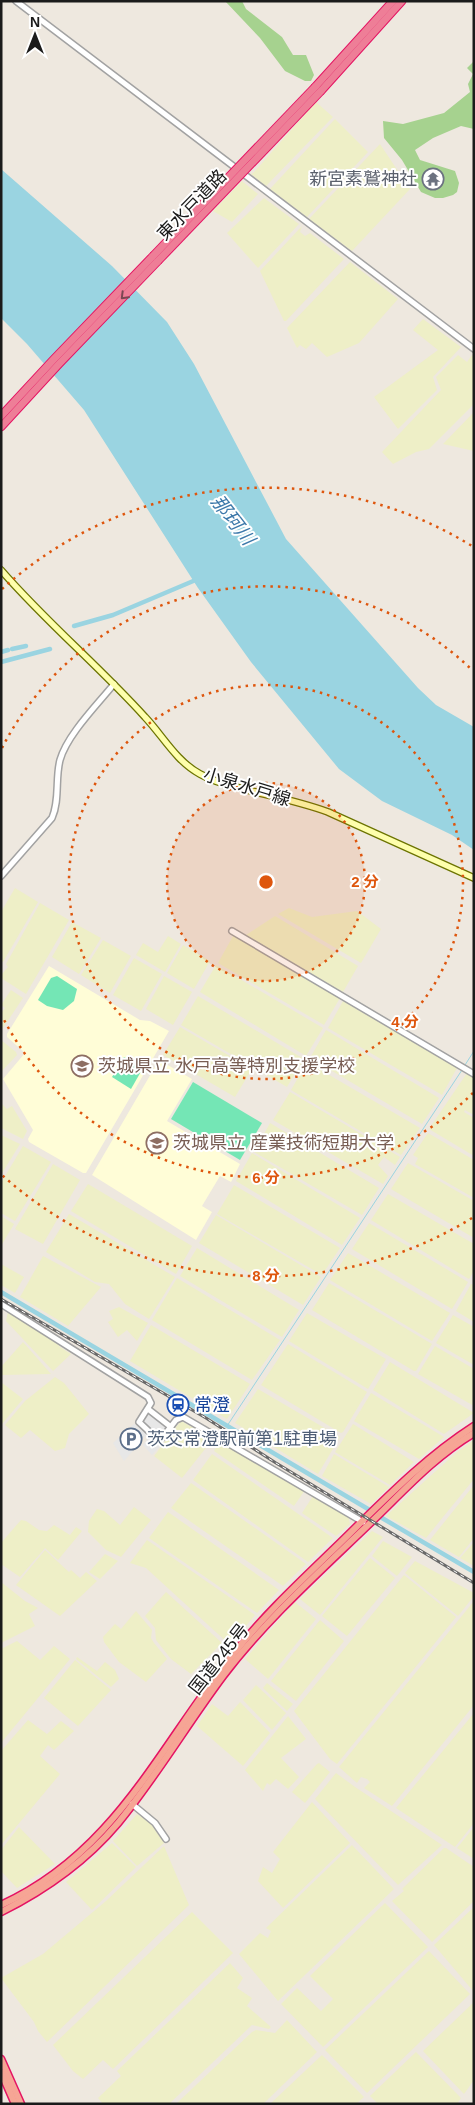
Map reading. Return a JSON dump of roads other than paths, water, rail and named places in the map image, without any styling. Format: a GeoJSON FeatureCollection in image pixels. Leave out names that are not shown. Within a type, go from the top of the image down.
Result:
{"type":"FeatureCollection","features":[{"type":"Feature","properties":{"kind":"highway","name":"東水戸道路"},"geometry":{"type":"LineString","coordinates":[[1,416],[53,360],[318,89],[393,1]]}},
{"type":"Feature","properties":{"kind":"highway","name":"東水戸道路"},"geometry":{"type":"LineString","coordinates":[[1,427],[58,364],[402,1]]}},
{"type":"Feature","properties":{"kind":"highway","name":"国道245号"},"geometry":{"type":"LineString","coordinates":[[1,1904],[27,1892],[56,1873],[86,1849],[129,1801],[207,1689],[245,1640],[288,1593],[429,1459],[474,1426]]}},
{"type":"Feature","properties":{"kind":"highway","name":"国道245号"},"geometry":{"type":"LineString","coordinates":[[1,1912],[41,1890],[76,1864],[104,1838],[132,1804],[211,1692],[249,1643],[292,1596],[368,1526],[432,1463],[474,1433]]}},
{"type":"Feature","properties":{"kind":"highway"},"geometry":{"type":"LineString","coordinates":[[1,2059],[15,2104]]}},
{"type":"Feature","properties":{"kind":"highway"},"geometry":{"type":"LineString","coordinates":[[4,2071],[21,2104]]}},
{"type":"Feature","properties":{"kind":"main road","name":"小泉水戸線"},"geometry":{"type":"LineString","coordinates":[[1,570],[55,628],[114,684],[146,718],[178,757],[199,774],[230,786],[328,812],[474,878]]}},
{"type":"Feature","properties":{"kind":"street"},"geometry":{"type":"LineString","coordinates":[[16,1],[474,349]]}},
{"type":"Feature","properties":{"kind":"street"},"geometry":{"type":"LineString","coordinates":[[1,876],[52,818],[56,810],[59,764],[65,748],[114,684]]}},
{"type":"Feature","properties":{"kind":"street"},"geometry":{"type":"LineString","coordinates":[[232,931],[474,1074]]}},
{"type":"Feature","properties":{"kind":"street"},"geometry":{"type":"LineString","coordinates":[[1,1304],[148,1397],[151,1403],[139,1422],[156,1438],[162,1438],[176,1420],[183,1417],[368,1526]]}},
{"type":"Feature","properties":{"kind":"street"},"geometry":{"type":"LineString","coordinates":[[148,1409],[171,1426]]}},
{"type":"Feature","properties":{"kind":"street"},"geometry":{"type":"LineString","coordinates":[[132,1804],[155,1823],[166,1839]]}},
{"type":"Feature","properties":{"kind":"water","name":"那珂川"},"geometry":{"type":"Polygon","coordinates":[[[1,169],[112,266],[167,322],[194,364],[286,539],[418,688],[436,705],[474,727],[474,850],[452,835],[382,801],[339,769],[251,662],[198,588],[84,410],[27,344],[1,318],[1,169]]]}},
{"type":"Feature","properties":{"kind":"waterway"},"geometry":{"type":"LineString","coordinates":[[74,626],[113,615],[198,579]]}},
{"type":"Feature","properties":{"kind":"waterway"},"geometry":{"type":"LineString","coordinates":[[12,649],[26,646]]}},
{"type":"Feature","properties":{"kind":"waterway"},"geometry":{"type":"LineString","coordinates":[[1,662],[50,649]]}},
{"type":"Feature","properties":{"kind":"waterway"},"geometry":{"type":"LineString","coordinates":[[1,652],[8,650]]}},
{"type":"Feature","properties":{"kind":"waterway"},"geometry":{"type":"LineString","coordinates":[[465,1065],[474,1051]]}},
{"type":"Feature","properties":{"kind":"waterway"},"geometry":{"type":"LineString","coordinates":[[227,1426],[462,1070]]}},
{"type":"Feature","properties":{"kind":"waterway"},"geometry":{"type":"LineString","coordinates":[[1,1292],[368,1509]]}},
{"type":"Feature","properties":{"kind":"waterway"},"geometry":{"type":"LineString","coordinates":[[382,1518],[474,1572]]}},
{"type":"Feature","properties":{"kind":"railway"},"geometry":{"type":"LineString","coordinates":[[1,1299],[206,1418],[276,1463],[474,1583]]}},
{"type":"Feature","properties":{"kind":"place","name":"新宮素鷲神社"},"geometry":{"type":"Point","coordinates":[433,179]}},
{"type":"Feature","properties":{"kind":"place","name":"茨城県立 水戸高等特別支援学校"},"geometry":{"type":"Point","coordinates":[82,1066]}},
{"type":"Feature","properties":{"kind":"place","name":"茨城県立 産業技術短期大学"},"geometry":{"type":"Point","coordinates":[157,1143]}},
{"type":"Feature","properties":{"kind":"place","name":"常澄"},"geometry":{"type":"Point","coordinates":[178,1405]}},
{"type":"Feature","properties":{"kind":"place","name":"茨交常澄駅前第1駐車場"},"geometry":{"type":"Point","coordinates":[131,1439]}}]}
